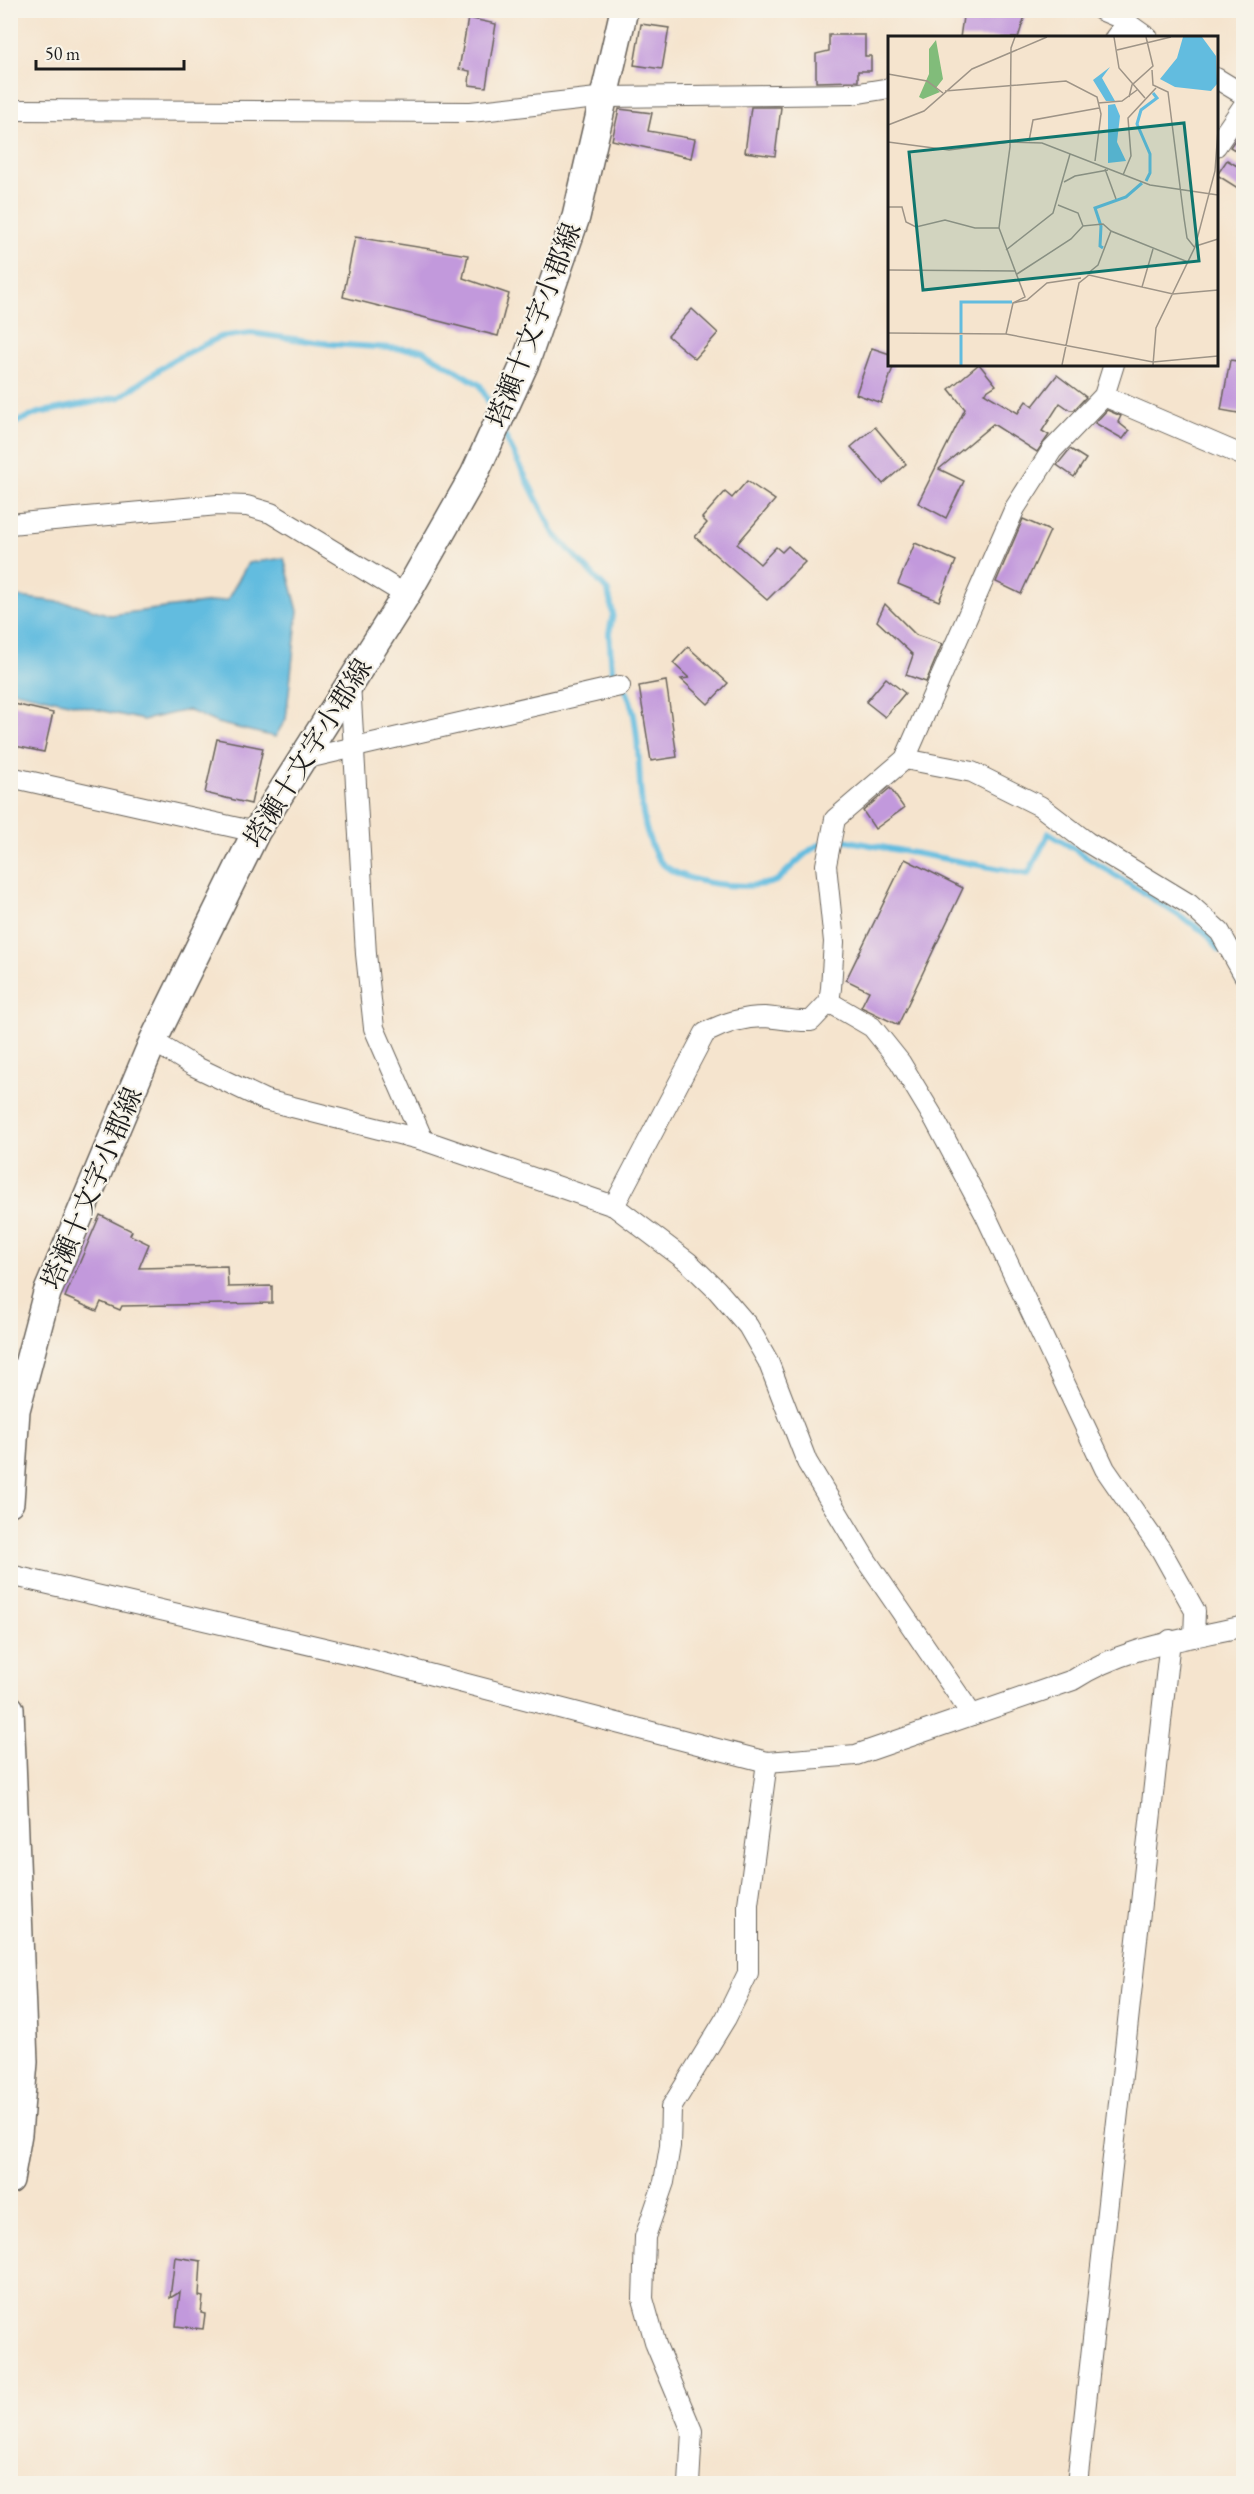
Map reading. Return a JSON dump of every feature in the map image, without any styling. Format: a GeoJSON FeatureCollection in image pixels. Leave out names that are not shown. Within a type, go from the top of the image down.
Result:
{"type":"FeatureCollection","features":[{"type":"Feature","properties":{"kind":"main road","name":"塔瀬十文字小郡線"},"geometry":{"type":"LineString","coordinates":[[10,1503],[13,1410],[48,1293],[153,1041],[256,832],[406,595],[474,475],[526,361],[576,217],[606,97],[624,10]]}},
{"type":"Feature","properties":{"kind":"main road"},"geometry":{"type":"LineString","coordinates":[[10,1709],[24,2062],[18,2134],[10,2180]]}},
{"type":"Feature","properties":{"kind":"street"},"geometry":{"type":"LineString","coordinates":[[1101,10],[1144,36]]}},
{"type":"Feature","properties":{"kind":"street"},"geometry":{"type":"LineString","coordinates":[[1218,79],[1244,95]]}},
{"type":"Feature","properties":{"kind":"street"},"geometry":{"type":"LineString","coordinates":[[10,110],[471,112],[606,97],[854,94],[888,88]]}},
{"type":"Feature","properties":{"kind":"street"},"geometry":{"type":"LineString","coordinates":[[1218,143],[1244,105]]}},
{"type":"Feature","properties":{"kind":"street"},"geometry":{"type":"LineString","coordinates":[[614,1206],[705,1033],[723,1024],[764,1017],[794,1023],[811,1021],[829,1002],[834,942],[826,865],[835,819],[904,759],[1016,508],[1052,450],[1104,396],[1113,366]]}},
{"type":"Feature","properties":{"kind":"street"},"geometry":{"type":"LineString","coordinates":[[1104,396],[1244,456]]}},
{"type":"Feature","properties":{"kind":"street"},"geometry":{"type":"LineString","coordinates":[[10,524],[218,505],[247,506],[271,513],[406,595]]}},
{"type":"Feature","properties":{"kind":"street"},"geometry":{"type":"LineString","coordinates":[[350,683],[366,954],[374,1028],[423,1140]]}},
{"type":"Feature","properties":{"kind":"street"},"geometry":{"type":"LineString","coordinates":[[303,759],[621,686]]}},
{"type":"Feature","properties":{"kind":"street"},"geometry":{"type":"LineString","coordinates":[[904,759],[972,772],[1040,806],[1087,842],[1189,903],[1220,932],[1244,975]]}},
{"type":"Feature","properties":{"kind":"street"},"geometry":{"type":"LineString","coordinates":[[10,777],[256,832]]}},
{"type":"Feature","properties":{"kind":"street"},"geometry":{"type":"LineString","coordinates":[[829,1002],[872,1027],[900,1062],[935,1120],[985,1214],[1105,1469],[1161,1550],[1195,1611],[1194,1637]]}},
{"type":"Feature","properties":{"kind":"street"},"geometry":{"type":"LineString","coordinates":[[153,1041],[192,1065],[265,1100],[423,1140],[614,1206],[688,1262],[717,1290],[748,1326],[768,1361],[807,1462],[866,1560],[972,1715]]}},
{"type":"Feature","properties":{"kind":"street"},"geometry":{"type":"LineString","coordinates":[[10,1575],[368,1658],[767,1762],[856,1755],[1073,1680],[1099,1664],[1170,1640],[1244,1626]]}},
{"type":"Feature","properties":{"kind":"street"},"geometry":{"type":"LineString","coordinates":[[1077,2484],[1170,1640]]}},
{"type":"Feature","properties":{"kind":"street"},"geometry":{"type":"LineString","coordinates":[[689,2484],[692,2432],[656,2345],[643,2299],[645,2237],[664,2182],[670,2146],[671,2108],[726,2018],[748,1973],[748,1904],[767,1762]]}},
{"type":"Feature","properties":{"kind":"water"},"geometry":{"type":"Polygon","coordinates":[[[284,558],[298,611],[286,719],[275,737],[217,723],[188,710],[143,720],[11,690],[11,596],[75,604],[110,615],[227,600],[248,563],[284,558]]]}},
{"type":"Feature","properties":{"kind":"building"},"geometry":{"type":"Polygon","coordinates":[[[964,10],[1011,10],[1025,16],[1019,36],[960,36],[964,10]]]}},
{"type":"Feature","properties":{"kind":"building"},"geometry":{"type":"Polygon","coordinates":[[[468,18],[496,24],[486,87],[469,85],[470,71],[459,69],[468,18]]]}},
{"type":"Feature","properties":{"kind":"building"},"geometry":{"type":"Polygon","coordinates":[[[641,24],[669,28],[662,69],[634,65],[641,24]]]}},
{"type":"Feature","properties":{"kind":"building"},"geometry":{"type":"Polygon","coordinates":[[[829,35],[865,35],[865,56],[871,56],[871,71],[858,71],[858,81],[816,82],[816,54],[829,51],[829,35]]]}},
{"type":"Feature","properties":{"kind":"building"},"geometry":{"type":"Polygon","coordinates":[[[751,107],[781,107],[775,156],[745,152],[751,107]]]}},
{"type":"Feature","properties":{"kind":"building"},"geometry":{"type":"Polygon","coordinates":[[[619,109],[652,113],[648,131],[695,139],[691,158],[612,140],[619,109]]]}},
{"type":"Feature","properties":{"kind":"building"},"geometry":{"type":"Polygon","coordinates":[[[1244,127],[1244,156],[1230,147],[1244,127]]]}},
{"type":"Feature","properties":{"kind":"building"},"geometry":{"type":"Polygon","coordinates":[[[1227,160],[1244,170],[1244,192],[1218,176],[1227,160]]]}},
{"type":"Feature","properties":{"kind":"building"},"geometry":{"type":"Polygon","coordinates":[[[355,237],[468,255],[463,278],[509,294],[498,336],[343,297],[355,237]]]}},
{"type":"Feature","properties":{"kind":"building"},"geometry":{"type":"Polygon","coordinates":[[[692,309],[718,333],[695,359],[668,336],[692,309]]]}},
{"type":"Feature","properties":{"kind":"building"},"geometry":{"type":"Polygon","coordinates":[[[872,348],[888,353],[888,366],[893,366],[881,403],[856,394],[872,348]]]}},
{"type":"Feature","properties":{"kind":"building"},"geometry":{"type":"Polygon","coordinates":[[[1230,360],[1244,362],[1244,414],[1221,410],[1230,360]]]}},
{"type":"Feature","properties":{"kind":"building"},"geometry":{"type":"Polygon","coordinates":[[[977,366],[981,366],[996,385],[984,393],[1018,413],[1026,401],[1033,406],[1057,375],[1086,397],[1074,410],[1060,403],[1042,431],[1049,435],[1037,452],[993,424],[939,469],[964,481],[946,518],[918,503],[965,409],[949,389],[977,366]]]}},
{"type":"Feature","properties":{"kind":"building"},"geometry":{"type":"Polygon","coordinates":[[[1107,410],[1121,416],[1118,422],[1129,431],[1123,439],[1095,423],[1107,410]]]}},
{"type":"Feature","properties":{"kind":"building"},"geometry":{"type":"Polygon","coordinates":[[[875,427],[906,464],[883,484],[851,447],[875,427]]]}},
{"type":"Feature","properties":{"kind":"building"},"geometry":{"type":"Polygon","coordinates":[[[1070,449],[1086,459],[1074,477],[1057,465],[1070,449]]]}},
{"type":"Feature","properties":{"kind":"building"},"geometry":{"type":"Polygon","coordinates":[[[747,481],[775,500],[737,544],[760,564],[776,547],[782,552],[788,546],[805,562],[767,600],[695,537],[707,523],[702,518],[725,492],[732,498],[747,481]]]}},
{"type":"Feature","properties":{"kind":"building"},"geometry":{"type":"Polygon","coordinates":[[[1023,519],[1050,531],[1021,594],[996,582],[1023,519]]]}},
{"type":"Feature","properties":{"kind":"building"},"geometry":{"type":"Polygon","coordinates":[[[915,543],[956,561],[939,601],[898,584],[915,543]]]}},
{"type":"Feature","properties":{"kind":"building"},"geometry":{"type":"Polygon","coordinates":[[[885,604],[916,635],[942,644],[926,682],[906,675],[913,655],[877,621],[885,604]]]}},
{"type":"Feature","properties":{"kind":"building"},"geometry":{"type":"Polygon","coordinates":[[[688,647],[728,683],[708,704],[681,679],[689,678],[673,663],[688,647]]]}},
{"type":"Feature","properties":{"kind":"building"},"geometry":{"type":"Polygon","coordinates":[[[886,678],[905,693],[885,717],[866,702],[886,678]]]}},
{"type":"Feature","properties":{"kind":"building"},"geometry":{"type":"Polygon","coordinates":[[[666,681],[677,757],[651,761],[639,686],[666,681]]]}},
{"type":"Feature","properties":{"kind":"building"},"geometry":{"type":"Polygon","coordinates":[[[10,703],[53,713],[44,752],[10,745],[10,703]]]}},
{"type":"Feature","properties":{"kind":"building"},"geometry":{"type":"Polygon","coordinates":[[[217,739],[263,748],[251,804],[205,793],[217,739]]]}},
{"type":"Feature","properties":{"kind":"building"},"geometry":{"type":"Polygon","coordinates":[[[890,788],[904,808],[875,829],[863,811],[890,788]]]}},
{"type":"Feature","properties":{"kind":"building"},"geometry":{"type":"Polygon","coordinates":[[[905,859],[963,888],[898,1025],[861,1007],[869,991],[846,980],[905,859]]]}},
{"type":"Feature","properties":{"kind":"building"},"geometry":{"type":"Polygon","coordinates":[[[100,1215],[132,1231],[130,1235],[149,1244],[139,1268],[227,1266],[228,1287],[272,1286],[272,1303],[122,1306],[120,1310],[101,1302],[97,1311],[65,1297],[100,1215]]]}},
{"type":"Feature","properties":{"kind":"building"},"geometry":{"type":"Polygon","coordinates":[[[175,2257],[201,2261],[199,2296],[203,2297],[201,2313],[205,2314],[203,2329],[176,2326],[180,2292],[170,2298],[175,2257]]]}},
{"type":"Feature","properties":{"kind":"waterway"},"geometry":{"type":"LineString","coordinates":[[10,425],[38,413],[120,397],[173,360],[220,337],[251,333],[330,344],[422,350],[480,385],[494,413]]}},
{"type":"Feature","properties":{"kind":"waterway"},"geometry":{"type":"LineString","coordinates":[[502,430],[554,534],[608,591],[613,614],[609,633],[612,670],[625,688],[633,710],[643,810],[648,834],[657,857],[665,866],[678,874],[712,883],[748,886],[764,884],[778,880],[813,848],[843,840],[1028,874],[1049,833],[1205,932],[1220,950]]}},
{"type":"Feature","properties":{"kind":"waterway"},"geometry":{"type":"LineString","coordinates":[[1238,979],[1244,990]]}}]}
